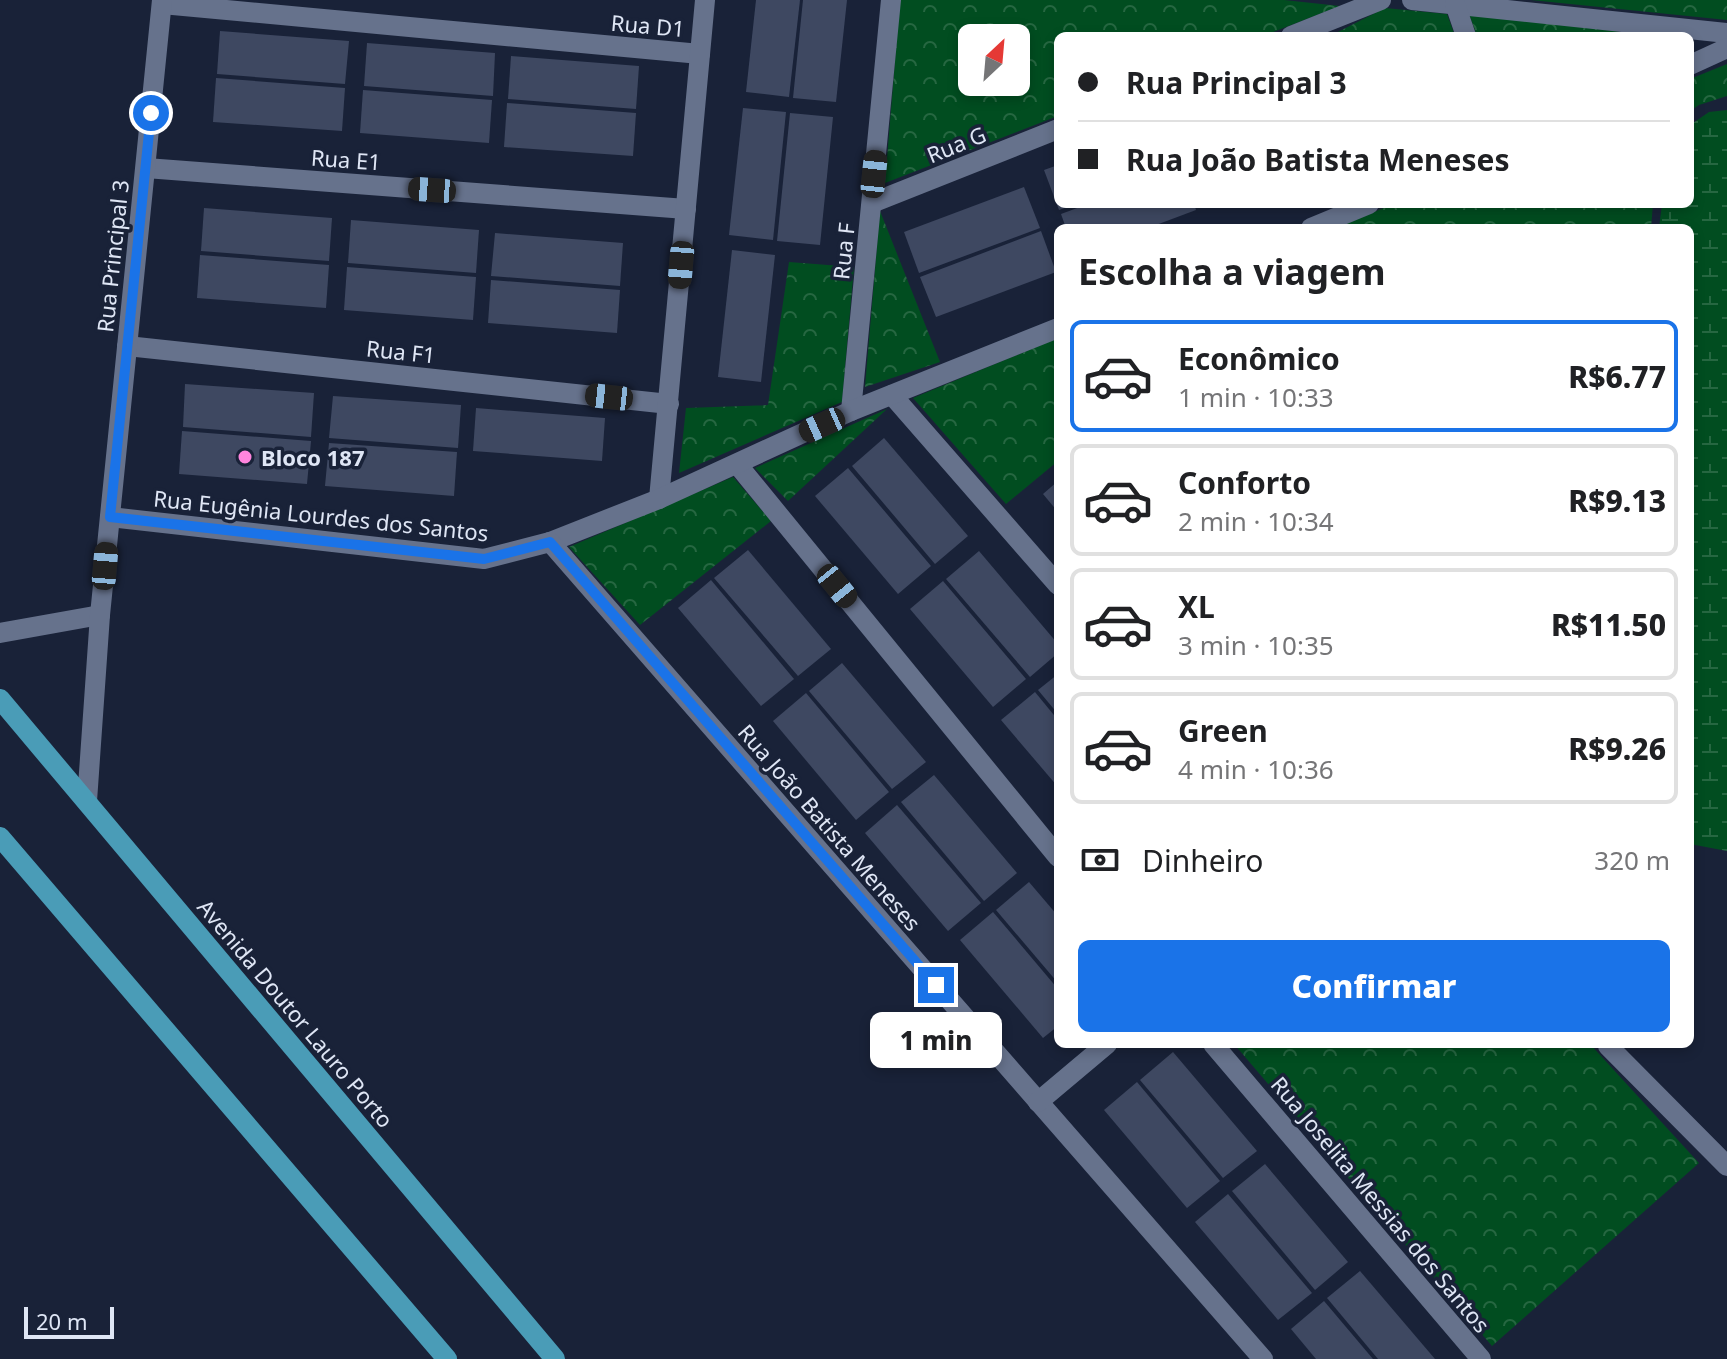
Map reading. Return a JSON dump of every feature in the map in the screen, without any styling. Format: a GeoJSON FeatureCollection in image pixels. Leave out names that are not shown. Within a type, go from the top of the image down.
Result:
{"type":"FeatureCollection","features":[{"type":"Feature","properties":{"kind":"main road","name":"Avenida Doutor Lauro Porto"},"geometry":{"type":"LineString","coordinates":[[0,699],[555,1359]]}},
{"type":"Feature","properties":{"kind":"main road"},"geometry":{"type":"LineString","coordinates":[[0,837],[447,1359]]}},
{"type":"Feature","properties":{"kind":"street"},"geometry":{"type":"LineString","coordinates":[[659,499],[705,0]]}},
{"type":"Feature","properties":{"kind":"street","name":"Rua F"},"geometry":{"type":"LineString","coordinates":[[851,411],[891,0]]}},
{"type":"Feature","properties":{"kind":"street"},"geometry":{"type":"LineString","coordinates":[[1301,32],[1381,0]]}},
{"type":"Feature","properties":{"kind":"street"},"geometry":{"type":"LineString","coordinates":[[1412,0],[1727,33]]}},
{"type":"Feature","properties":{"kind":"street","name":"Rua D1"},"geometry":{"type":"LineString","coordinates":[[162,2],[700,54]]}},
{"type":"Feature","properties":{"kind":"street","name":"Rua Principal 3"},"geometry":{"type":"LineString","coordinates":[[87,801],[100,615],[162,2]]}},
{"type":"Feature","properties":{"kind":"street"},"geometry":{"type":"LineString","coordinates":[[1455,4],[1465,32]]}},
{"type":"Feature","properties":{"kind":"street"},"geometry":{"type":"LineString","coordinates":[[1694,63],[1727,48]]}},
{"type":"Feature","properties":{"kind":"street","name":"Rua G"},"geometry":{"type":"LineString","coordinates":[[872,203],[1054,131]]}},
{"type":"Feature","properties":{"kind":"street","name":"Rua E1"},"geometry":{"type":"LineString","coordinates":[[146,168],[686,209]]}},
{"type":"Feature","properties":{"kind":"street"},"geometry":{"type":"LineString","coordinates":[[1321,224],[1359,208]]}},
{"type":"Feature","properties":{"kind":"street","name":"Rua Eugênia Lourdes dos Santos"},"geometry":{"type":"LineString","coordinates":[[110,517],[484,559],[550,542],[659,499],[851,411],[1054,330]]}},
{"type":"Feature","properties":{"kind":"street","name":"Rua F1"},"geometry":{"type":"LineString","coordinates":[[127,346],[669,404]]}},
{"type":"Feature","properties":{"kind":"street"},"geometry":{"type":"LineString","coordinates":[[892,395],[1054,580]]}},
{"type":"Feature","properties":{"kind":"street"},"geometry":{"type":"LineString","coordinates":[[737,464],[1054,852]]}},
{"type":"Feature","properties":{"kind":"street","name":"Rua João Batista Meneses"},"geometry":{"type":"LineString","coordinates":[[550,542],[1263,1359]]}},
{"type":"Feature","properties":{"kind":"street"},"geometry":{"type":"LineString","coordinates":[[0,633],[100,615]]}},
{"type":"Feature","properties":{"kind":"street"},"geometry":{"type":"LineString","coordinates":[[1038,1102],[1102,1048]]}},
{"type":"Feature","properties":{"kind":"street","name":"Rua Joselita Messias dos Santos"},"geometry":{"type":"LineString","coordinates":[[1216,1048],[1481,1359]]}},
{"type":"Feature","properties":{"kind":"street"},"geometry":{"type":"LineString","coordinates":[[1610,1048],[1723,1155]]}},
{"type":"Feature","properties":{"kind":"green space"},"geometry":{"type":"Polygon","coordinates":[[[900,0],[1284,0],[1340,6],[1273,32],[1054,32],[1054,118],[885,183],[900,0]]]}},
{"type":"Feature","properties":{"kind":"green space"},"geometry":{"type":"Polygon","coordinates":[[[1531,0],[1727,0],[1727,20],[1531,0]]]}},
{"type":"Feature","properties":{"kind":"green space"},"geometry":{"type":"Polygon","coordinates":[[[1385,8],[1447,14],[1454,32],[1338,32],[1385,8]]]}},
{"type":"Feature","properties":{"kind":"green space"},"geometry":{"type":"Polygon","coordinates":[[[1469,14],[1623,32],[1476,32],[1469,14]]]}},
{"type":"Feature","properties":{"kind":"green space"},"geometry":{"type":"Polygon","coordinates":[[[1727,64],[1727,96],[1694,108],[1694,77],[1727,64]]]}},
{"type":"Feature","properties":{"kind":"green space"},"geometry":{"type":"Polygon","coordinates":[[[1727,110],[1727,851],[1694,845],[1694,224],[1660,224],[1662,208],[1694,208],[1694,122],[1709,112],[1727,110]]]}},
{"type":"Feature","properties":{"kind":"green space"},"geometry":{"type":"Polygon","coordinates":[[[1384,208],[1653,208],[1651,224],[1346,224],[1384,208]]]}},
{"type":"Feature","properties":{"kind":"green space"},"geometry":{"type":"Polygon","coordinates":[[[880,211],[940,362],[865,387],[880,211]]]}},
{"type":"Feature","properties":{"kind":"green space"},"geometry":{"type":"Polygon","coordinates":[[[789,262],[854,267],[842,402],[679,473],[686,408],[768,405],[789,262]]]}},
{"type":"Feature","properties":{"kind":"green space"},"geometry":{"type":"Polygon","coordinates":[[[1054,340],[1054,464],[1006,504],[913,398],[1054,340]]]}},
{"type":"Feature","properties":{"kind":"green space"},"geometry":{"type":"Polygon","coordinates":[[[887,409],[788,501],[755,468],[887,409]]]}},
{"type":"Feature","properties":{"kind":"green space"},"geometry":{"type":"Polygon","coordinates":[[[733,477],[771,521],[640,625],[569,547],[733,477]]]}},
{"type":"Feature","properties":{"kind":"green space"},"geometry":{"type":"Polygon","coordinates":[[[1237,1048],[1594,1048],[1699,1163],[1492,1346],[1237,1048]]]}},
{"type":"Feature","properties":{"kind":"building"},"geometry":{"type":"Polygon","coordinates":[[[756,0],[800,0],[789,97],[746,92],[756,0]]]}},
{"type":"Feature","properties":{"kind":"building"},"geometry":{"type":"Polygon","coordinates":[[[803,0],[847,0],[836,102],[793,98],[803,0]]]}},
{"type":"Feature","properties":{"kind":"building"},"geometry":{"type":"Polygon","coordinates":[[[220,31],[349,41],[345,84],[217,74],[220,31]]]}},
{"type":"Feature","properties":{"kind":"building"},"geometry":{"type":"Polygon","coordinates":[[[367,43],[495,53],[493,96],[364,86],[367,43]]]}},
{"type":"Feature","properties":{"kind":"building"},"geometry":{"type":"Polygon","coordinates":[[[511,56],[639,66],[636,109],[508,99],[511,56]]]}},
{"type":"Feature","properties":{"kind":"building"},"geometry":{"type":"Polygon","coordinates":[[[216,78],[345,88],[342,131],[213,122],[216,78]]]}},
{"type":"Feature","properties":{"kind":"building"},"geometry":{"type":"Polygon","coordinates":[[[363,90],[492,100],[489,143],[360,133],[363,90]]]}},
{"type":"Feature","properties":{"kind":"building"},"geometry":{"type":"Polygon","coordinates":[[[507,103],[636,113],[633,156],[504,147],[507,103]]]}},
{"type":"Feature","properties":{"kind":"building"},"geometry":{"type":"Polygon","coordinates":[[[743,108],[786,112],[773,240],[729,235],[743,108]]]}},
{"type":"Feature","properties":{"kind":"building"},"geometry":{"type":"Polygon","coordinates":[[[790,113],[833,117],[820,245],[777,241],[790,113]]]}},
{"type":"Feature","properties":{"kind":"building"},"geometry":{"type":"Polygon","coordinates":[[[1054,166],[1054,197],[1044,170],[1054,166]]]}},
{"type":"Feature","properties":{"kind":"building"},"geometry":{"type":"Polygon","coordinates":[[[1024,187],[1040,228],[919,273],[904,232],[1024,187]]]}},
{"type":"Feature","properties":{"kind":"building"},"geometry":{"type":"Polygon","coordinates":[[[204,208],[332,218],[329,261],[201,251],[204,208]]]}},
{"type":"Feature","properties":{"kind":"building"},"geometry":{"type":"Polygon","coordinates":[[[1077,208],[1196,210],[1159,224],[1065,224],[1061,214],[1077,208]]]}},
{"type":"Feature","properties":{"kind":"building"},"geometry":{"type":"Polygon","coordinates":[[[351,220],[479,230],[476,273],[348,263],[351,220]]]}},
{"type":"Feature","properties":{"kind":"building"},"geometry":{"type":"Polygon","coordinates":[[[1041,231],[1054,267],[1054,273],[936,317],[920,277],[1041,231]]]}},
{"type":"Feature","properties":{"kind":"building"},"geometry":{"type":"Polygon","coordinates":[[[495,233],[623,243],[620,286],[491,276],[495,233]]]}},
{"type":"Feature","properties":{"kind":"building"},"geometry":{"type":"Polygon","coordinates":[[[732,250],[775,255],[761,382],[718,377],[732,250]]]}},
{"type":"Feature","properties":{"kind":"building"},"geometry":{"type":"Polygon","coordinates":[[[200,255],[329,265],[326,308],[197,298],[200,255]]]}},
{"type":"Feature","properties":{"kind":"building"},"geometry":{"type":"Polygon","coordinates":[[[347,267],[476,277],[473,320],[344,310],[347,267]]]}},
{"type":"Feature","properties":{"kind":"building"},"geometry":{"type":"Polygon","coordinates":[[[491,280],[620,290],[617,333],[488,323],[491,280]]]}},
{"type":"Feature","properties":{"kind":"building"},"geometry":{"type":"Polygon","coordinates":[[[185,384],[314,393],[311,437],[183,427],[185,384]]]}},
{"type":"Feature","properties":{"kind":"building"},"geometry":{"type":"Polygon","coordinates":[[[333,396],[461,405],[458,448],[329,438],[333,396]]]}},
{"type":"Feature","properties":{"kind":"building"},"geometry":{"type":"Polygon","coordinates":[[[476,408],[605,418],[602,461],[473,451],[476,408]]]}},
{"type":"Feature","properties":{"kind":"building","name":"Bloco 187"},"geometry":{"type":"Polygon","coordinates":[[[182,431],[311,441],[307,484],[179,474],[182,431]]]}},
{"type":"Feature","properties":{"kind":"building"},"geometry":{"type":"Polygon","coordinates":[[[884,438],[968,536],[935,564],[852,466],[884,438]]]}},
{"type":"Feature","properties":{"kind":"building"},"geometry":{"type":"Polygon","coordinates":[[[329,443],[457,452],[454,496],[325,486],[329,443]]]}},
{"type":"Feature","properties":{"kind":"building"},"geometry":{"type":"Polygon","coordinates":[[[848,468],[931,566],[898,594],[815,496],[848,468]]]}},
{"type":"Feature","properties":{"kind":"building"},"geometry":{"type":"Polygon","coordinates":[[[1054,484],[1054,507],[1043,494],[1054,484]]]}},
{"type":"Feature","properties":{"kind":"building"},"geometry":{"type":"Polygon","coordinates":[[[748,550],[831,649],[798,676],[714,578],[748,550]]]}},
{"type":"Feature","properties":{"kind":"building"},"geometry":{"type":"Polygon","coordinates":[[[979,551],[1054,639],[1054,656],[1030,677],[946,579],[979,551]]]}},
{"type":"Feature","properties":{"kind":"building"},"geometry":{"type":"Polygon","coordinates":[[[711,580],[794,679],[761,706],[678,608],[711,580]]]}},
{"type":"Feature","properties":{"kind":"building"},"geometry":{"type":"Polygon","coordinates":[[[943,581],[1026,679],[993,707],[910,609],[943,581]]]}},
{"type":"Feature","properties":{"kind":"building"},"geometry":{"type":"Polygon","coordinates":[[[842,663],[926,762],[892,789],[809,691],[842,663]]]}},
{"type":"Feature","properties":{"kind":"building"},"geometry":{"type":"Polygon","coordinates":[[[1054,677],[1054,709],[1038,690],[1054,677]]]}},
{"type":"Feature","properties":{"kind":"building"},"geometry":{"type":"Polygon","coordinates":[[[1035,692],[1054,715],[1054,782],[1001,720],[1035,692]]]}},
{"type":"Feature","properties":{"kind":"building"},"geometry":{"type":"Polygon","coordinates":[[[806,693],[889,792],[856,820],[773,721],[806,693]]]}},
{"type":"Feature","properties":{"kind":"building"},"geometry":{"type":"Polygon","coordinates":[[[934,775],[1017,873],[984,901],[901,802],[934,775]]]}},
{"type":"Feature","properties":{"kind":"building"},"geometry":{"type":"Polygon","coordinates":[[[897,805],[981,903],[948,931],[865,833],[897,805]]]}},
{"type":"Feature","properties":{"kind":"building"},"geometry":{"type":"Polygon","coordinates":[[[1029,882],[1054,911],[1054,978],[996,910],[1029,882]]]}},
{"type":"Feature","properties":{"kind":"building"},"geometry":{"type":"Polygon","coordinates":[[[993,912],[1054,984],[1054,1029],[1043,1038],[960,940],[993,912]]]}},
{"type":"Feature","properties":{"kind":"building"},"geometry":{"type":"Polygon","coordinates":[[[1173,1052],[1257,1151],[1223,1178],[1140,1080],[1173,1052]]]}},
{"type":"Feature","properties":{"kind":"building"},"geometry":{"type":"Polygon","coordinates":[[[1137,1082],[1220,1181],[1187,1208],[1104,1110],[1137,1082]]]}},
{"type":"Feature","properties":{"kind":"building"},"geometry":{"type":"Polygon","coordinates":[[[1265,1164],[1348,1262],[1315,1290],[1232,1191],[1265,1164]]]}},
{"type":"Feature","properties":{"kind":"building"},"geometry":{"type":"Polygon","coordinates":[[[1228,1194],[1312,1293],[1278,1320],[1195,1222],[1228,1194]]]}},
{"type":"Feature","properties":{"kind":"building"},"geometry":{"type":"Polygon","coordinates":[[[1360,1271],[1435,1359],[1378,1359],[1327,1298],[1360,1271]]]}},
{"type":"Feature","properties":{"kind":"building"},"geometry":{"type":"Polygon","coordinates":[[[1324,1301],[1373,1359],[1316,1359],[1291,1329],[1324,1301]]]}},
{"type":"Feature","properties":{"kind":"place","name":"Bloco 187"},"geometry":{"type":"Point","coordinates":[245,457]}},
{"type":"Feature","properties":{"kind":"route"},"geometry":{"type":"LineString","coordinates":[[151,113],[110,517],[484,559],[550,542],[936,985]]}}]}
